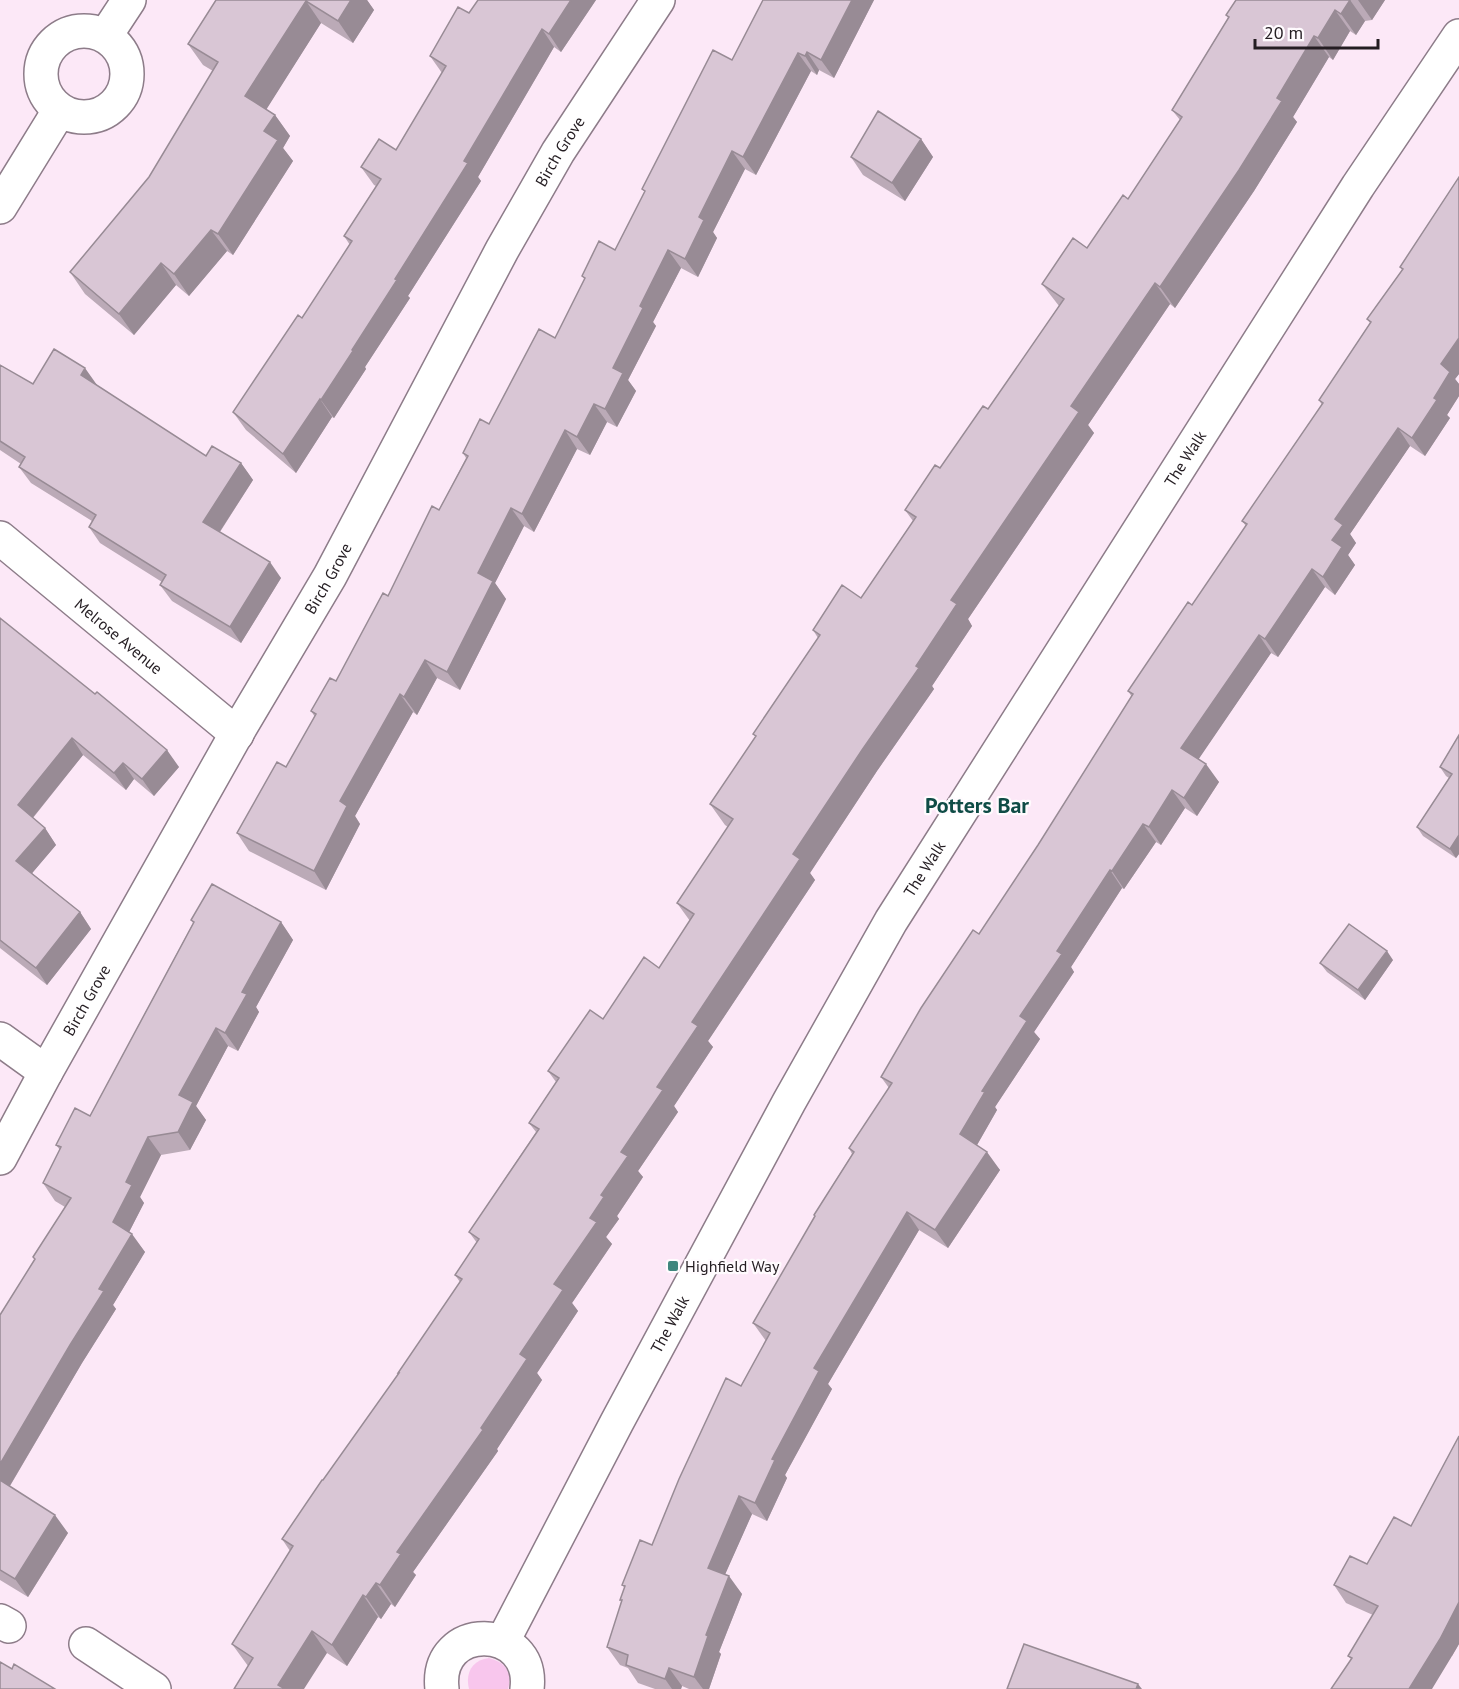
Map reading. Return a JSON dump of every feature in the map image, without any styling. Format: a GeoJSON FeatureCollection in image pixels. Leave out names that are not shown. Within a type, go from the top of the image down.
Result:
{"type":"FeatureCollection","features":[{"type":"Feature","properties":{"kind":"street"},"geometry":{"type":"LineString","coordinates":[[106,35],[129,0]]}},
{"type":"Feature","properties":{"kind":"street","name":"Birch Grove"},"geometry":{"type":"LineString","coordinates":[[0,1158],[46,1072],[237,734],[330,576],[502,250],[558,152],[658,0]]}},
{"type":"Feature","properties":{"kind":"street"},"geometry":{"type":"LineString","coordinates":[[78,30],[106,35],[116,44],[127,68],[127,82],[122,94],[114,105],[103,113],[90,117],[77,117],[59,111],[44,93],[40,80],[45,53],[65,34],[78,30]]}},
{"type":"Feature","properties":{"kind":"street","name":"The Walk"},"geometry":{"type":"LineString","coordinates":[[503,1641],[617,1422],[789,1102],[891,921],[1352,196],[1459,36]]}},
{"type":"Feature","properties":{"kind":"street"},"geometry":{"type":"LineString","coordinates":[[0,207],[59,111]]}},
{"type":"Feature","properties":{"kind":"street","name":"Melrose Avenue"},"geometry":{"type":"LineString","coordinates":[[0,538],[237,734]]}},
{"type":"Feature","properties":{"kind":"street"},"geometry":{"type":"LineString","coordinates":[[0,1040],[46,1072]]}},
{"type":"Feature","properties":{"kind":"street"},"geometry":{"type":"LineString","coordinates":[[442,1689],[444,1665],[451,1653],[462,1644],[475,1638],[503,1641],[514,1649],[527,1673],[527,1689]]}},
{"type":"Feature","properties":{"kind":"street"},"geometry":{"type":"LineString","coordinates":[[86,1644],[154,1689]]}},
{"type":"Feature","properties":{"kind":"shaded area"},"geometry":{"type":"Polygon","coordinates":[[[489,1658],[499,1662],[506,1669],[509,1678],[508,1689],[469,1689],[468,1678],[471,1668],[478,1661],[489,1658]]]}},
{"type":"Feature","properties":{"kind":"building"},"geometry":{"type":"Polygon","coordinates":[[[216,0],[351,0],[338,21],[306,1],[245,96],[275,115],[264,131],[278,140],[218,234],[211,230],[174,274],[161,263],[119,314],[70,272],[149,177],[218,62],[188,44],[216,0]]]}},
{"type":"Feature","properties":{"kind":"building"},"geometry":{"type":"Polygon","coordinates":[[[478,0],[571,0],[549,34],[542,29],[464,161],[468,163],[395,279],[397,280],[321,400],[283,454],[233,412],[298,315],[302,318],[352,241],[344,236],[381,179],[361,167],[379,139],[396,150],[446,66],[430,56],[458,7],[469,13],[478,0]]]}},
{"type":"Feature","properties":{"kind":"building"},"geometry":{"type":"Polygon","coordinates":[[[763,0],[852,0],[821,60],[807,52],[805,56],[798,53],[743,157],[732,151],[699,217],[704,220],[685,259],[668,250],[640,306],[643,308],[613,368],[623,373],[605,409],[594,404],[577,437],[565,430],[522,514],[511,508],[478,573],[493,581],[447,672],[425,660],[404,697],[400,694],[340,801],[347,806],[314,871],[237,833],[277,762],[286,767],[316,714],[311,711],[330,678],[336,681],[383,593],[388,596],[432,506],[439,510],[468,456],[463,453],[480,419],[489,424],[539,329],[555,338],[585,278],[582,276],[599,241],[615,250],[645,191],[642,189],[713,50],[732,60],[763,0]]]}},
{"type":"Feature","properties":{"kind":"building"},"geometry":{"type":"Polygon","coordinates":[[[1236,0],[1350,0],[1341,14],[1335,10],[1318,38],[1314,36],[1277,98],[1282,101],[1239,170],[1160,287],[1155,283],[1071,406],[1079,412],[951,600],[957,604],[916,666],[919,668],[793,854],[800,859],[692,1022],[698,1026],[657,1087],[663,1090],[621,1152],[628,1156],[601,1195],[604,1197],[590,1218],[597,1222],[554,1284],[563,1290],[520,1354],[527,1359],[481,1428],[483,1430],[397,1552],[401,1554],[380,1585],[376,1583],[366,1597],[363,1595],[332,1645],[312,1631],[278,1685],[285,1689],[234,1689],[253,1658],[232,1644],[293,1546],[282,1539],[462,1279],[455,1275],[479,1239],[469,1232],[539,1129],[529,1123],[559,1078],[548,1071],[590,1010],[603,1019],[644,957],[659,968],[694,914],[677,903],[733,819],[710,804],[756,736],[753,734],[820,635],[813,630],[842,585],[861,598],[916,517],[905,510],[935,465],[940,468],[983,406],[988,409],[1064,299],[1042,284],[1073,238],[1087,248],[1123,195],[1128,199],[1182,117],[1172,110],[1229,17],[1226,15],[1236,0]]]}},
{"type":"Feature","properties":{"kind":"building"},"geometry":{"type":"Polygon","coordinates":[[[878,111],[921,139],[892,183],[851,157],[878,111]]]}},
{"type":"Feature","properties":{"kind":"building"},"geometry":{"type":"Polygon","coordinates":[[[1459,177],[1459,338],[1441,364],[1450,372],[1434,398],[1437,400],[1412,438],[1398,428],[1335,519],[1343,525],[1332,540],[1342,547],[1323,577],[1312,569],[1265,639],[1259,635],[1181,748],[1206,764],[1184,798],[1172,790],[1149,827],[1143,824],[1112,871],[1110,870],[1057,951],[1062,954],[1020,1016],[1027,1021],[982,1091],[985,1092],[960,1134],[987,1152],[935,1230],[907,1212],[814,1368],[819,1371],[772,1459],[775,1460],[755,1503],[739,1496],[708,1568],[729,1576],[706,1635],[708,1636],[694,1677],[669,1668],[665,1679],[626,1665],[628,1655],[607,1647],[622,1600],[620,1600],[625,1586],[622,1585],[640,1540],[652,1545],[679,1479],[726,1378],[741,1386],[770,1333],[753,1323],[814,1215],[854,1152],[849,1148],[892,1083],[881,1077],[921,1008],[973,930],[979,934],[1038,845],[1133,694],[1128,691],[1188,602],[1192,605],[1247,524],[1242,521],[1323,403],[1319,400],[1371,322],[1367,319],[1403,269],[1400,267],[1459,177]]]}},
{"type":"Feature","properties":{"kind":"building"},"geometry":{"type":"Polygon","coordinates":[[[54,349],[85,368],[81,375],[206,456],[212,446],[241,463],[203,522],[270,562],[230,627],[160,585],[166,575],[89,527],[96,515],[19,467],[25,457],[0,441],[0,365],[33,384],[54,349]]]}},
{"type":"Feature","properties":{"kind":"building"},"geometry":{"type":"Polygon","coordinates":[[[0,618],[95,694],[97,692],[167,750],[142,779],[123,763],[114,773],[72,738],[18,805],[45,828],[16,861],[80,912],[36,968],[0,940],[0,618]]]}},
{"type":"Feature","properties":{"kind":"building"},"geometry":{"type":"Polygon","coordinates":[[[1459,735],[1459,835],[1450,849],[1417,827],[1452,774],[1440,767],[1459,735]]]}},
{"type":"Feature","properties":{"kind":"building"},"geometry":{"type":"Polygon","coordinates":[[[212,884],[281,922],[242,992],[247,994],[225,1033],[216,1028],[179,1095],[193,1102],[178,1132],[148,1137],[126,1182],[132,1185],[113,1222],[132,1234],[99,1289],[104,1291],[0,1464],[0,1315],[35,1259],[33,1257],[71,1198],[43,1183],[61,1147],[56,1145],[75,1108],[90,1116],[194,922],[191,920],[212,884]]]}},
{"type":"Feature","properties":{"kind":"building"},"geometry":{"type":"Polygon","coordinates":[[[1349,924],[1387,951],[1358,990],[1320,963],[1349,924]]]}},
{"type":"Feature","properties":{"kind":"building"},"geometry":{"type":"Polygon","coordinates":[[[1459,1436],[1459,1602],[1440,1639],[1409,1689],[1331,1689],[1352,1658],[1348,1656],[1378,1606],[1334,1585],[1350,1556],[1367,1564],[1394,1517],[1411,1526],[1459,1436]]]}},
{"type":"Feature","properties":{"kind":"building"},"geometry":{"type":"Polygon","coordinates":[[[0,1480],[55,1515],[15,1579],[0,1570],[0,1480]]]}},
{"type":"Feature","properties":{"kind":"building"},"geometry":{"type":"Polygon","coordinates":[[[1024,1644],[1138,1684],[1136,1689],[1007,1689],[1024,1644]]]}},
{"type":"Feature","properties":{"kind":"building"},"geometry":{"type":"Polygon","coordinates":[[[0,1662],[12,1669],[14,1664],[55,1689],[0,1689],[0,1662]]]}},
{"type":"Feature","properties":{"kind":"place","name":"Highfield Way"},"geometry":{"type":"Point","coordinates":[673,1266]}},
{"type":"Feature","properties":{"kind":"district","name":"Potters Bar"},"geometry":{"type":"Point","coordinates":[977,805]}}]}
